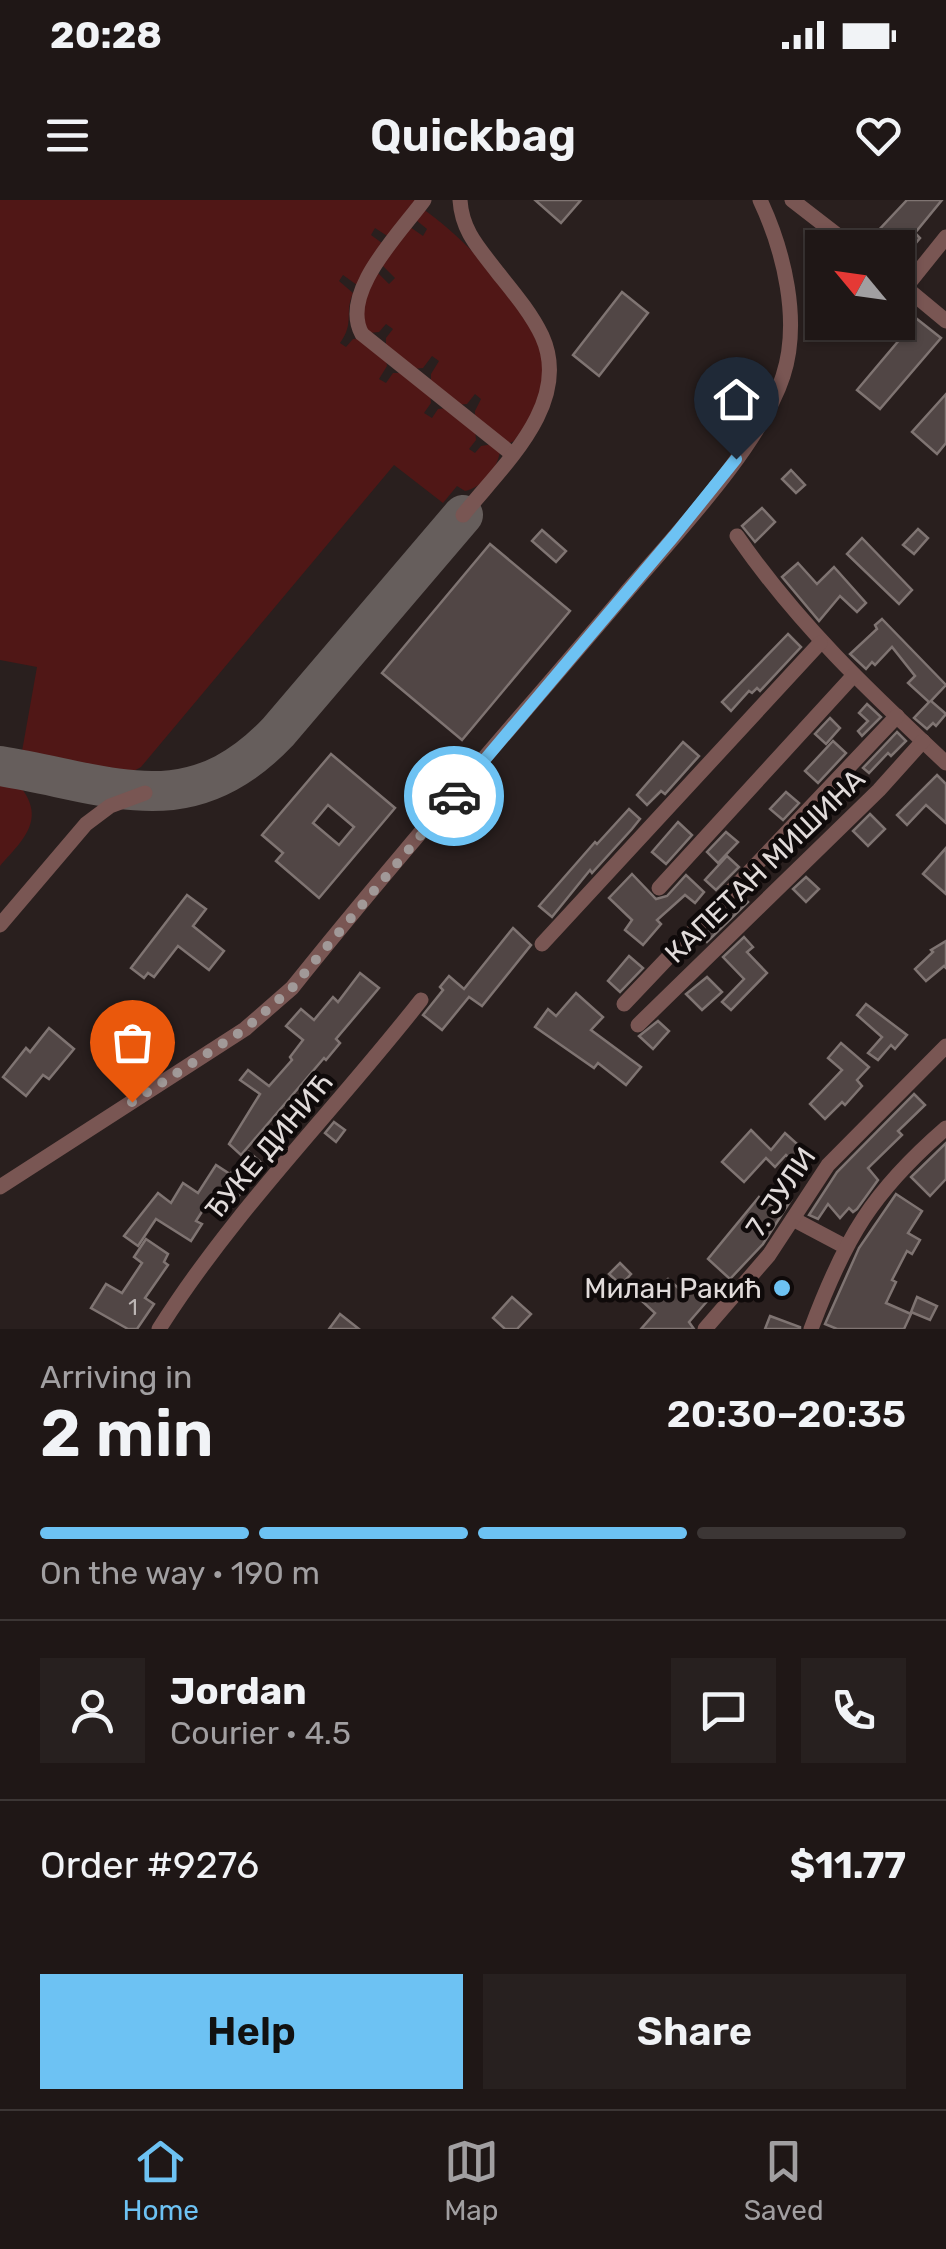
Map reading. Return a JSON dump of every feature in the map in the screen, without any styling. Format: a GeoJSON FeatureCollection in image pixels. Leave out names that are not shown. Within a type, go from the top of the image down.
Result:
{"type":"FeatureCollection","features":[{"type":"Feature","properties":{"kind":"street"},"geometry":{"type":"LineString","coordinates":[[424,200],[359,290],[356,323],[362,334],[512,454]]}},
{"type":"Feature","properties":{"kind":"street"},"geometry":{"type":"LineString","coordinates":[[460,200],[464,222],[476,248],[522,303],[543,338],[548,356],[548,388],[540,413],[463,515]]}},
{"type":"Feature","properties":{"kind":"street"},"geometry":{"type":"LineString","coordinates":[[0,1187],[245,1029],[292,988],[674,536],[756,433],[784,374],[790,335],[781,258],[760,200]]}},
{"type":"Feature","properties":{"kind":"street"},"geometry":{"type":"LineString","coordinates":[[792,200],[831,230]]}},
{"type":"Feature","properties":{"kind":"street"},"geometry":{"type":"LineString","coordinates":[[915,269],[946,237]]}},
{"type":"Feature","properties":{"kind":"street"},"geometry":{"type":"LineString","coordinates":[[915,296],[946,321]]}},
{"type":"Feature","properties":{"kind":"street"},"geometry":{"type":"LineString","coordinates":[[737,536],[820,642],[946,762]]}},
{"type":"Feature","properties":{"kind":"street"},"geometry":{"type":"LineString","coordinates":[[542,944],[820,642]]}},
{"type":"Feature","properties":{"kind":"street"},"geometry":{"type":"LineString","coordinates":[[659,888],[854,675]]}},
{"type":"Feature","properties":{"kind":"street"},"geometry":{"type":"LineString","coordinates":[[624,1004],[897,716]]}},
{"type":"Feature","properties":{"kind":"street","name":"КАПЕТАН МИШИНА"},"geometry":{"type":"LineString","coordinates":[[638,1025],[879,790],[923,741]]}},
{"type":"Feature","properties":{"kind":"street"},"geometry":{"type":"LineString","coordinates":[[0,924],[86,824],[110,806],[145,794]]}},
{"type":"Feature","properties":{"kind":"street","name":"ЂУКЕ ДИНИЋ"},"geometry":{"type":"LineString","coordinates":[[159,1329],[229,1231],[422,1000]]}},
{"type":"Feature","properties":{"kind":"street","name":"7. ЈУЛИ"},"geometry":{"type":"LineString","coordinates":[[705,1329],[769,1255],[828,1165],[946,1046]]}},
{"type":"Feature","properties":{"kind":"street"},"geometry":{"type":"LineString","coordinates":[[811,1329],[844,1246],[874,1200],[900,1169],[946,1128]]}},
{"type":"Feature","properties":{"kind":"street"},"geometry":{"type":"LineString","coordinates":[[793,1220],[844,1246]]}},
{"type":"Feature","properties":{"kind":"shaded area"},"geometry":{"type":"Polygon","coordinates":[[[0,200],[415,200],[392,239],[375,228],[371,235],[386,246],[357,285],[343,275],[339,281],[353,293],[347,329],[340,343],[346,347],[353,339],[362,338],[386,358],[387,366],[379,379],[386,383],[393,373],[404,373],[430,394],[431,403],[424,413],[432,418],[438,409],[447,408],[475,430],[476,440],[469,449],[475,453],[481,446],[493,444],[500,450],[497,463],[483,481],[465,491],[457,486],[443,503],[394,465],[141,767],[130,773],[21,757],[37,667],[0,660],[0,200]]]}},
{"type":"Feature","properties":{"kind":"shaded area"},"geometry":{"type":"Polygon","coordinates":[[[423,209],[482,261],[534,333],[542,357],[543,389],[529,420],[508,444],[475,420],[481,399],[475,394],[467,404],[457,405],[431,384],[431,374],[439,361],[432,356],[423,368],[413,369],[386,346],[386,338],[393,329],[386,324],[379,332],[369,333],[358,318],[377,272],[389,284],[395,278],[382,265],[410,227],[423,236],[427,229],[416,220],[423,209]]]}},
{"type":"Feature","properties":{"kind":"shaded area"},"geometry":{"type":"Polygon","coordinates":[[[0,781],[22,789],[32,811],[28,831],[0,866],[0,781]]]}},
{"type":"Feature","properties":{"kind":"building"},"geometry":{"type":"Polygon","coordinates":[[[535,200],[581,200],[561,223],[535,200]]]}},
{"type":"Feature","properties":{"kind":"building"},"geometry":{"type":"Polygon","coordinates":[[[907,200],[942,200],[915,233],[879,230],[907,200]]]}},
{"type":"Feature","properties":{"kind":"building"},"geometry":{"type":"Polygon","coordinates":[[[622,292],[648,313],[599,376],[573,355],[622,292]]]}},
{"type":"Feature","properties":{"kind":"building"},"geometry":{"type":"Polygon","coordinates":[[[917,319],[941,338],[880,409],[857,390],[899,340],[915,340],[917,319]]]}},
{"type":"Feature","properties":{"kind":"building"},"geometry":{"type":"Polygon","coordinates":[[[946,394],[946,443],[937,454],[912,432],[946,394]]]}},
{"type":"Feature","properties":{"kind":"building"},"geometry":{"type":"Polygon","coordinates":[[[791,470],[805,485],[796,493],[782,479],[791,470]]]}},
{"type":"Feature","properties":{"kind":"building"},"geometry":{"type":"Polygon","coordinates":[[[762,508],[775,522],[755,542],[742,526],[762,508]]]}},
{"type":"Feature","properties":{"kind":"building"},"geometry":{"type":"Polygon","coordinates":[[[918,529],[928,538],[914,554],[903,545],[918,529]]]}},
{"type":"Feature","properties":{"kind":"building"},"geometry":{"type":"Polygon","coordinates":[[[542,530],[566,551],[556,562],[532,541],[542,530]]]}},
{"type":"Feature","properties":{"kind":"building"},"geometry":{"type":"Polygon","coordinates":[[[862,538],[912,590],[899,604],[847,554],[862,538]]]}},
{"type":"Feature","properties":{"kind":"building"},"geometry":{"type":"Polygon","coordinates":[[[490,544],[570,611],[462,740],[382,673],[490,544]]]}},
{"type":"Feature","properties":{"kind":"building"},"geometry":{"type":"Polygon","coordinates":[[[798,563],[817,584],[834,567],[866,603],[857,612],[840,596],[819,621],[782,577],[798,563]]]}},
{"type":"Feature","properties":{"kind":"building"},"geometry":{"type":"Polygon","coordinates":[[[882,619],[946,685],[931,701],[946,714],[936,726],[933,723],[927,729],[914,718],[929,702],[908,683],[915,676],[892,647],[866,669],[850,654],[877,629],[875,625],[882,619]]]}},
{"type":"Feature","properties":{"kind":"building"},"geometry":{"type":"Polygon","coordinates":[[[788,634],[801,647],[760,691],[749,691],[731,711],[722,702],[788,634]]]}},
{"type":"Feature","properties":{"kind":"building"},"geometry":{"type":"Polygon","coordinates":[[[867,704],[881,717],[862,736],[858,731],[868,721],[859,713],[867,704]]]}},
{"type":"Feature","properties":{"kind":"building"},"geometry":{"type":"Polygon","coordinates":[[[830,718],[840,728],[826,744],[815,734],[830,718]]]}},
{"type":"Feature","properties":{"kind":"building"},"geometry":{"type":"Polygon","coordinates":[[[897,732],[906,741],[869,773],[863,768],[897,732]]]}},
{"type":"Feature","properties":{"kind":"building"},"geometry":{"type":"Polygon","coordinates":[[[833,741],[846,753],[818,783],[805,771],[833,741]]]}},
{"type":"Feature","properties":{"kind":"building"},"geometry":{"type":"Polygon","coordinates":[[[683,742],[699,756],[665,794],[661,791],[647,805],[637,795],[683,742]]]}},
{"type":"Feature","properties":{"kind":"building"},"geometry":{"type":"Polygon","coordinates":[[[331,754],[395,808],[319,898],[276,861],[283,853],[262,835],[331,754]],[[328,805],[313,823],[339,845],[354,827],[328,805]]]}},
{"type":"Feature","properties":{"kind":"building"},"geometry":{"type":"Polygon","coordinates":[[[937,775],[946,784],[946,823],[926,805],[907,825],[897,815],[937,775]]]}},
{"type":"Feature","properties":{"kind":"building"},"geometry":{"type":"Polygon","coordinates":[[[786,792],[799,803],[783,820],[770,809],[786,792]]]}},
{"type":"Feature","properties":{"kind":"building"},"geometry":{"type":"Polygon","coordinates":[[[629,809],[640,819],[592,873],[590,870],[552,917],[539,906],[629,809]]]}},
{"type":"Feature","properties":{"kind":"building"},"geometry":{"type":"Polygon","coordinates":[[[870,814],[885,829],[868,846],[853,831],[870,814]]]}},
{"type":"Feature","properties":{"kind":"building"},"geometry":{"type":"Polygon","coordinates":[[[678,822],[692,835],[666,864],[652,852],[678,822]]]}},
{"type":"Feature","properties":{"kind":"building"},"geometry":{"type":"Polygon","coordinates":[[[726,832],[738,842],[718,863],[707,852],[726,832]]]}},
{"type":"Feature","properties":{"kind":"building"},"geometry":{"type":"Polygon","coordinates":[[[946,848],[946,894],[923,874],[946,848]]]}},
{"type":"Feature","properties":{"kind":"building"},"geometry":{"type":"Polygon","coordinates":[[[727,856],[739,867],[716,890],[705,880],[727,856]]]}},
{"type":"Feature","properties":{"kind":"building"},"geometry":{"type":"Polygon","coordinates":[[[632,874],[656,899],[667,896],[686,875],[704,892],[695,903],[685,895],[657,920],[661,924],[643,945],[625,930],[632,920],[609,898],[632,874]]]}},
{"type":"Feature","properties":{"kind":"building"},"geometry":{"type":"Polygon","coordinates":[[[806,877],[819,889],[806,902],[793,889],[806,877]]]}},
{"type":"Feature","properties":{"kind":"building"},"geometry":{"type":"Polygon","coordinates":[[[187,895],[206,909],[193,926],[224,951],[209,970],[178,946],[154,977],[148,973],[144,978],[131,968],[187,895]]]}},
{"type":"Feature","properties":{"kind":"building"},"geometry":{"type":"Polygon","coordinates":[[[742,896],[748,902],[707,942],[703,937],[742,896]]]}},
{"type":"Feature","properties":{"kind":"building"},"geometry":{"type":"Polygon","coordinates":[[[513,928],[531,945],[482,1006],[469,997],[442,1030],[423,1015],[449,976],[464,989],[513,928]]]}},
{"type":"Feature","properties":{"kind":"building"},"geometry":{"type":"Polygon","coordinates":[[[744,937],[753,947],[747,952],[767,973],[731,1010],[722,1002],[744,979],[723,957],[744,937]]]}},
{"type":"Feature","properties":{"kind":"building"},"geometry":{"type":"Polygon","coordinates":[[[946,941],[946,968],[926,981],[915,969],[931,950],[946,941]]]}},
{"type":"Feature","properties":{"kind":"building"},"geometry":{"type":"Polygon","coordinates":[[[629,956],[643,968],[620,992],[608,981],[629,956]]]}},
{"type":"Feature","properties":{"kind":"building"},"geometry":{"type":"Polygon","coordinates":[[[360,973],[379,988],[336,1039],[340,1043],[326,1060],[241,1155],[229,1144],[260,1094],[240,1080],[248,1070],[269,1086],[292,1060],[290,1057],[303,1040],[286,1026],[301,1009],[314,1020],[333,997],[338,1002],[360,973]]]}},
{"type":"Feature","properties":{"kind":"building"},"geometry":{"type":"Polygon","coordinates":[[[707,977],[722,992],[702,1010],[686,994],[707,977]]]}},
{"type":"Feature","properties":{"kind":"building"},"geometry":{"type":"Polygon","coordinates":[[[576,993],[603,1017],[591,1030],[641,1067],[626,1085],[598,1063],[594,1068],[535,1027],[548,1009],[556,1016],[576,993]]]}},
{"type":"Feature","properties":{"kind":"building"},"geometry":{"type":"Polygon","coordinates":[[[866,1004],[907,1035],[878,1060],[868,1053],[882,1037],[857,1015],[866,1004]]]}},
{"type":"Feature","properties":{"kind":"building"},"geometry":{"type":"Polygon","coordinates":[[[658,1021],[669,1031],[653,1049],[639,1036],[658,1021]]]}},
{"type":"Feature","properties":{"kind":"building"},"geometry":{"type":"Polygon","coordinates":[[[49,1028],[74,1049],[49,1079],[43,1075],[26,1096],[3,1077],[26,1048],[30,1052],[49,1028]]]}},
{"type":"Feature","properties":{"kind":"building"},"geometry":{"type":"Polygon","coordinates":[[[841,1043],[869,1067],[857,1080],[862,1086],[825,1119],[810,1104],[842,1070],[828,1058],[841,1043]]]}},
{"type":"Feature","properties":{"kind":"building"},"geometry":{"type":"Polygon","coordinates":[[[914,1094],[925,1105],[898,1131],[902,1135],[868,1168],[878,1180],[857,1209],[853,1212],[849,1208],[840,1218],[828,1204],[818,1219],[809,1215],[837,1172],[914,1094]]]}},
{"type":"Feature","properties":{"kind":"building"},"geometry":{"type":"Polygon","coordinates":[[[334,1122],[345,1130],[336,1142],[325,1133],[334,1122]]]}},
{"type":"Feature","properties":{"kind":"building"},"geometry":{"type":"Polygon","coordinates":[[[751,1130],[771,1150],[785,1133],[805,1151],[795,1163],[786,1155],[775,1167],[766,1158],[744,1182],[722,1162],[751,1130]]]}},
{"type":"Feature","properties":{"kind":"building"},"geometry":{"type":"Polygon","coordinates":[[[946,1143],[946,1179],[930,1196],[911,1177],[946,1143]]]}},
{"type":"Feature","properties":{"kind":"building"},"geometry":{"type":"Polygon","coordinates":[[[249,1152],[265,1166],[252,1183],[249,1180],[231,1208],[212,1196],[196,1221],[202,1224],[191,1241],[156,1219],[138,1246],[124,1236],[158,1193],[171,1203],[183,1183],[198,1193],[216,1165],[230,1174],[249,1152]]]}},
{"type":"Feature","properties":{"kind":"building"},"geometry":{"type":"Polygon","coordinates":[[[781,1193],[791,1200],[763,1244],[730,1279],[708,1259],[759,1197],[771,1206],[781,1193]]]}},
{"type":"Feature","properties":{"kind":"building"},"geometry":{"type":"Polygon","coordinates":[[[896,1194],[922,1211],[908,1233],[920,1240],[912,1254],[907,1251],[892,1280],[896,1282],[886,1303],[911,1314],[904,1329],[837,1329],[825,1324],[859,1248],[896,1194]]]}},
{"type":"Feature","properties":{"kind":"building"},"geometry":{"type":"Polygon","coordinates":[[[146,1239],[168,1254],[164,1262],[168,1265],[145,1298],[154,1304],[137,1329],[128,1329],[91,1308],[106,1284],[122,1293],[142,1263],[134,1257],[146,1239]]]}},
{"type":"Feature","properties":{"kind":"building"},"geometry":{"type":"Polygon","coordinates":[[[620,1263],[631,1274],[621,1285],[609,1274],[620,1263]]]}},
{"type":"Feature","properties":{"kind":"building"},"geometry":{"type":"Polygon","coordinates":[[[668,1279],[685,1294],[692,1285],[709,1299],[689,1322],[694,1329],[641,1329],[655,1313],[643,1302],[668,1279]]]}},
{"type":"Feature","properties":{"kind":"building"},"geometry":{"type":"Polygon","coordinates":[[[512,1297],[531,1314],[517,1329],[505,1329],[493,1318],[512,1297]]]}},
{"type":"Feature","properties":{"kind":"building"},"geometry":{"type":"Polygon","coordinates":[[[917,1297],[937,1306],[930,1320],[911,1312],[917,1297]]]}},
{"type":"Feature","properties":{"kind":"building"},"geometry":{"type":"Polygon","coordinates":[[[340,1314],[359,1329],[329,1329],[340,1314]]]}},
{"type":"Feature","properties":{"kind":"building"},"geometry":{"type":"Polygon","coordinates":[[[770,1316],[800,1327],[800,1329],[765,1329],[770,1316]]]}},
{"type":"Feature","properties":{"kind":"taxiway"},"geometry":{"type":"LineString","coordinates":[[0,766],[147,791],[180,789],[213,780],[245,761],[278,732],[463,515]]}},
{"type":"Feature","properties":{"kind":"way so far"},"geometry":{"type":"LineString","coordinates":[[132,1102],[270,1010],[454,796]]}},
{"type":"Feature","properties":{"kind":"place","name":"Милан Ракић"},"geometry":{"type":"Point","coordinates":[782,1288]}},
{"type":"Feature","properties":{"kind":"route"},"geometry":{"type":"LineString","coordinates":[[454,796],[736,459]]}}]}
